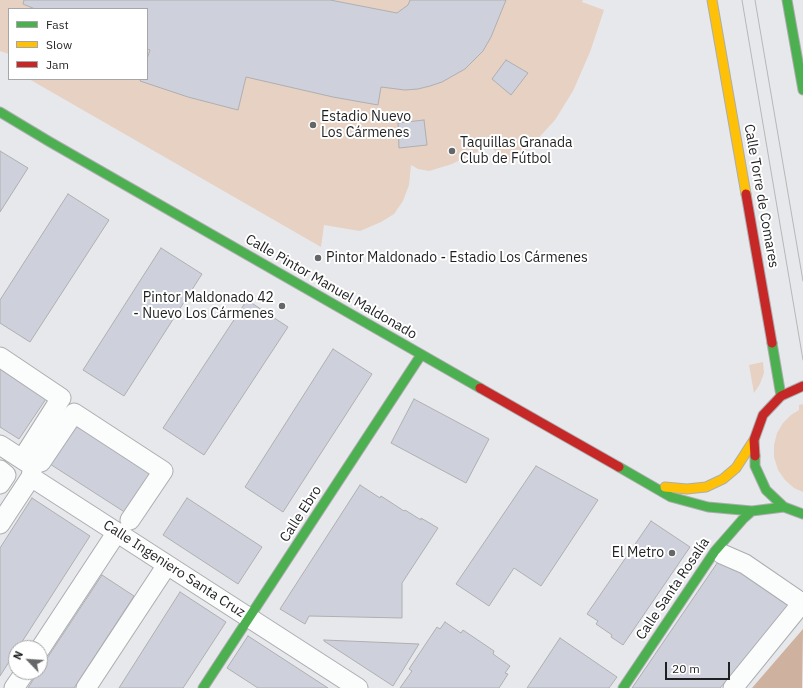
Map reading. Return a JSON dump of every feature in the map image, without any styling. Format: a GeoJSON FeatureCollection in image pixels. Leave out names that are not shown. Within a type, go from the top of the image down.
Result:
{"type":"FeatureCollection","features":[{"type":"Feature","properties":{"kind":"main road","name":"Calle Torre de Comares"},"geometry":{"type":"LineString","coordinates":[[712,0],[781,396]]}},
{"type":"Feature","properties":{"kind":"main road"},"geometry":{"type":"LineString","coordinates":[[787,0],[803,90]]}},
{"type":"Feature","properties":{"kind":"main road","name":"Calle Pintor Manuel Maldonado"},"geometry":{"type":"LineString","coordinates":[[0,112],[648,486],[671,497],[708,507],[752,511],[784,507]]}},
{"type":"Feature","properties":{"kind":"main road","name":"Calle Ebro"},"geometry":{"type":"LineString","coordinates":[[203,688],[421,355]]}},
{"type":"Feature","properties":{"kind":"main road"},"geometry":{"type":"LineString","coordinates":[[803,386],[781,396],[763,415],[754,440],[755,466],[766,490],[784,507],[803,514]]}},
{"type":"Feature","properties":{"kind":"main road","name":"Calle Pintor Manuel Maldonado"},"geometry":{"type":"LineString","coordinates":[[648,486],[687,489],[706,487],[723,479],[736,468],[754,440]]}},
{"type":"Feature","properties":{"kind":"main road","name":"Calle Santa Rosalía"},"geometry":{"type":"LineString","coordinates":[[623,688],[715,551],[742,519],[752,511]]}},
{"type":"Feature","properties":{"kind":"street"},"geometry":{"type":"LineString","coordinates":[[0,357],[61,398],[33,464],[0,524]]}},
{"type":"Feature","properties":{"kind":"street"},"geometry":{"type":"LineString","coordinates":[[0,445],[31,465],[32,471],[33,464],[74,413],[163,471],[46,640]]}},
{"type":"Feature","properties":{"kind":"street","name":"Calle Ingeniero Santa Cruz"},"geometry":{"type":"LineString","coordinates":[[33,464],[124,526],[167,565],[354,687]]}},
{"type":"Feature","properties":{"kind":"street"},"geometry":{"type":"LineString","coordinates":[[0,470],[6,474],[0,484]]}},
{"type":"Feature","properties":{"kind":"street"},"geometry":{"type":"LineString","coordinates":[[722,554],[745,564],[802,603],[733,688]]}},
{"type":"Feature","properties":{"kind":"street"},"geometry":{"type":"LineString","coordinates":[[86,688],[167,565]]}},
{"type":"Feature","properties":{"kind":"shaded area","name":"Estadio Nuevo Los Cármenes"},"geometry":{"type":"Polygon","coordinates":[[[0,0],[583,0],[582,2],[604,10],[590,52],[573,91],[555,120],[532,145],[504,166],[491,145],[452,164],[429,171],[418,169],[411,165],[409,185],[403,201],[394,214],[381,222],[360,231],[324,225],[321,247],[31,80],[148,80],[148,8],[8,8],[8,54],[0,51],[0,0]]]}},
{"type":"Feature","properties":{"kind":"shaded area"},"geometry":{"type":"Polygon","coordinates":[[[763,362],[764,373],[760,384],[754,393],[749,365],[763,362]]]}},
{"type":"Feature","properties":{"kind":"shaded area"},"geometry":{"type":"Polygon","coordinates":[[[803,404],[803,492],[794,488],[785,480],[778,470],[774,457],[774,445],[777,433],[783,423],[799,410],[799,405],[803,404]]]}},
{"type":"Feature","properties":{"kind":"shaded area"},"geometry":{"type":"Polygon","coordinates":[[[803,629],[802,688],[752,688],[803,629]]]}},
{"type":"Feature","properties":{"kind":"building"},"geometry":{"type":"Polygon","coordinates":[[[24,0],[330,0],[397,13],[408,5],[410,0],[506,0],[491,37],[483,51],[465,69],[442,82],[418,89],[405,90],[381,87],[378,105],[333,97],[246,77],[238,110],[188,97],[140,81],[148,80],[148,56],[150,50],[148,49],[148,8],[33,8],[23,4],[24,0]]]}},
{"type":"Feature","properties":{"kind":"building"},"geometry":{"type":"Polygon","coordinates":[[[506,60],[528,73],[511,95],[492,79],[506,60]]]}},
{"type":"Feature","properties":{"kind":"building"},"geometry":{"type":"Polygon","coordinates":[[[424,120],[427,145],[399,148],[398,123],[424,120]]]}},
{"type":"Feature","properties":{"kind":"building"},"geometry":{"type":"Polygon","coordinates":[[[0,151],[28,168],[0,212],[0,151]]]}},
{"type":"Feature","properties":{"kind":"building"},"geometry":{"type":"Polygon","coordinates":[[[68,194],[109,220],[30,342],[0,323],[0,300],[68,194]]]}},
{"type":"Feature","properties":{"kind":"building"},"geometry":{"type":"Polygon","coordinates":[[[161,248],[202,274],[124,396],[83,370],[161,248]]]}},
{"type":"Feature","properties":{"kind":"building"},"geometry":{"type":"Polygon","coordinates":[[[247,300],[288,327],[204,455],[163,428],[247,300]]]}},
{"type":"Feature","properties":{"kind":"building"},"geometry":{"type":"Polygon","coordinates":[[[333,349],[372,374],[283,512],[245,487],[333,349]]]}},
{"type":"Feature","properties":{"kind":"building"},"geometry":{"type":"Polygon","coordinates":[[[0,360],[50,393],[19,439],[0,427],[0,360]]]}},
{"type":"Feature","properties":{"kind":"building"},"geometry":{"type":"Polygon","coordinates":[[[414,399],[489,439],[466,483],[391,443],[414,399]]]}},
{"type":"Feature","properties":{"kind":"building"},"geometry":{"type":"Polygon","coordinates":[[[76,422],[152,472],[126,513],[50,464],[76,422]]]}},
{"type":"Feature","properties":{"kind":"building"},"geometry":{"type":"Polygon","coordinates":[[[536,466],[598,500],[541,586],[514,568],[489,606],[456,584],[536,466]]]}},
{"type":"Feature","properties":{"kind":"building"},"geometry":{"type":"Polygon","coordinates":[[[360,485],[380,498],[381,496],[404,511],[405,510],[421,520],[421,518],[438,528],[402,583],[402,618],[309,616],[305,624],[280,609],[360,485]]]}},
{"type":"Feature","properties":{"kind":"building"},"geometry":{"type":"Polygon","coordinates":[[[32,498],[90,536],[23,640],[8,640],[8,664],[0,676],[0,548],[32,498]]]}},
{"type":"Feature","properties":{"kind":"building"},"geometry":{"type":"Polygon","coordinates":[[[187,498],[262,547],[238,584],[163,535],[187,498]]]}},
{"type":"Feature","properties":{"kind":"building"},"geometry":{"type":"Polygon","coordinates":[[[651,521],[690,547],[623,645],[596,624],[598,621],[587,614],[651,521]]]}},
{"type":"Feature","properties":{"kind":"building"},"geometry":{"type":"Polygon","coordinates":[[[722,556],[792,604],[720,688],[632,688],[722,556]]]}},
{"type":"Feature","properties":{"kind":"building"},"geometry":{"type":"Polygon","coordinates":[[[102,575],[134,596],[74,688],[28,688],[33,680],[48,680],[48,657],[102,575]]]}},
{"type":"Feature","properties":{"kind":"building"},"geometry":{"type":"Polygon","coordinates":[[[180,592],[226,622],[183,688],[119,688],[180,592]]]}},
{"type":"Feature","properties":{"kind":"building"},"geometry":{"type":"Polygon","coordinates":[[[445,622],[461,633],[463,630],[494,651],[493,654],[510,666],[505,673],[508,674],[499,688],[400,688],[412,671],[409,669],[437,627],[440,629],[445,622]]]}},
{"type":"Feature","properties":{"kind":"building"},"geometry":{"type":"Polygon","coordinates":[[[248,636],[328,688],[258,688],[227,668],[248,636]]]}},
{"type":"Feature","properties":{"kind":"building"},"geometry":{"type":"Polygon","coordinates":[[[560,638],[617,677],[609,688],[527,688],[560,638]]]}},
{"type":"Feature","properties":{"kind":"building"},"geometry":{"type":"Polygon","coordinates":[[[324,640],[419,644],[393,686],[324,640]]]}},
{"type":"Feature","properties":{"kind":"tram line"},"geometry":{"type":"LineString","coordinates":[[742,0],[803,360]]}},
{"type":"Feature","properties":{"kind":"tram line"},"geometry":{"type":"LineString","coordinates":[[755,0],[803,281]]}},
{"type":"Feature","properties":{"kind":"traffic: fast"},"geometry":{"type":"LineString","coordinates":[[787,0],[803,90]]}},
{"type":"Feature","properties":{"kind":"traffic: fast"},"geometry":{"type":"LineString","coordinates":[[0,112],[480,388]]}},
{"type":"Feature","properties":{"kind":"traffic: fast"},"geometry":{"type":"LineString","coordinates":[[772,343],[781,396]]}},
{"type":"Feature","properties":{"kind":"traffic: fast"},"geometry":{"type":"LineString","coordinates":[[203,688],[421,355]]}},
{"type":"Feature","properties":{"kind":"traffic: fast"},"geometry":{"type":"LineString","coordinates":[[755,456],[755,466],[766,490],[784,507],[803,514]]}},
{"type":"Feature","properties":{"kind":"traffic: fast"},"geometry":{"type":"LineString","coordinates":[[619,467],[671,497],[708,507],[752,511],[784,507]]}},
{"type":"Feature","properties":{"kind":"traffic: fast"},"geometry":{"type":"LineString","coordinates":[[623,688],[715,551],[752,511]]}},
{"type":"Feature","properties":{"kind":"traffic: slow"},"geometry":{"type":"LineString","coordinates":[[712,0],[746,194]]}},
{"type":"Feature","properties":{"kind":"traffic: slow"},"geometry":{"type":"LineString","coordinates":[[665,487],[687,489],[706,487],[723,479],[736,468],[754,440]]}},
{"type":"Feature","properties":{"kind":"traffic: jam"},"geometry":{"type":"LineString","coordinates":[[746,194],[772,343]]}},
{"type":"Feature","properties":{"kind":"traffic: jam"},"geometry":{"type":"LineString","coordinates":[[755,456],[754,440],[763,415],[781,396],[803,386]]}},
{"type":"Feature","properties":{"kind":"traffic: jam"},"geometry":{"type":"LineString","coordinates":[[480,388],[619,467]]}},
{"type":"Feature","properties":{"kind":"place","name":"Estadio Nuevo Los Cármenes"},"geometry":{"type":"Point","coordinates":[313,125]}},
{"type":"Feature","properties":{"kind":"place","name":"Taquillas Granada Club de Fútbol"},"geometry":{"type":"Point","coordinates":[452,151]}},
{"type":"Feature","properties":{"kind":"place","name":"Pintor Maldonado - Estadio Los Cármenes"},"geometry":{"type":"Point","coordinates":[318,258]}},
{"type":"Feature","properties":{"kind":"place","name":"Pintor Maldonado 42 - Nuevo Los Cármenes"},"geometry":{"type":"Point","coordinates":[282,306]}},
{"type":"Feature","properties":{"kind":"place","name":"El Metro"},"geometry":{"type":"Point","coordinates":[672,553]}}]}
